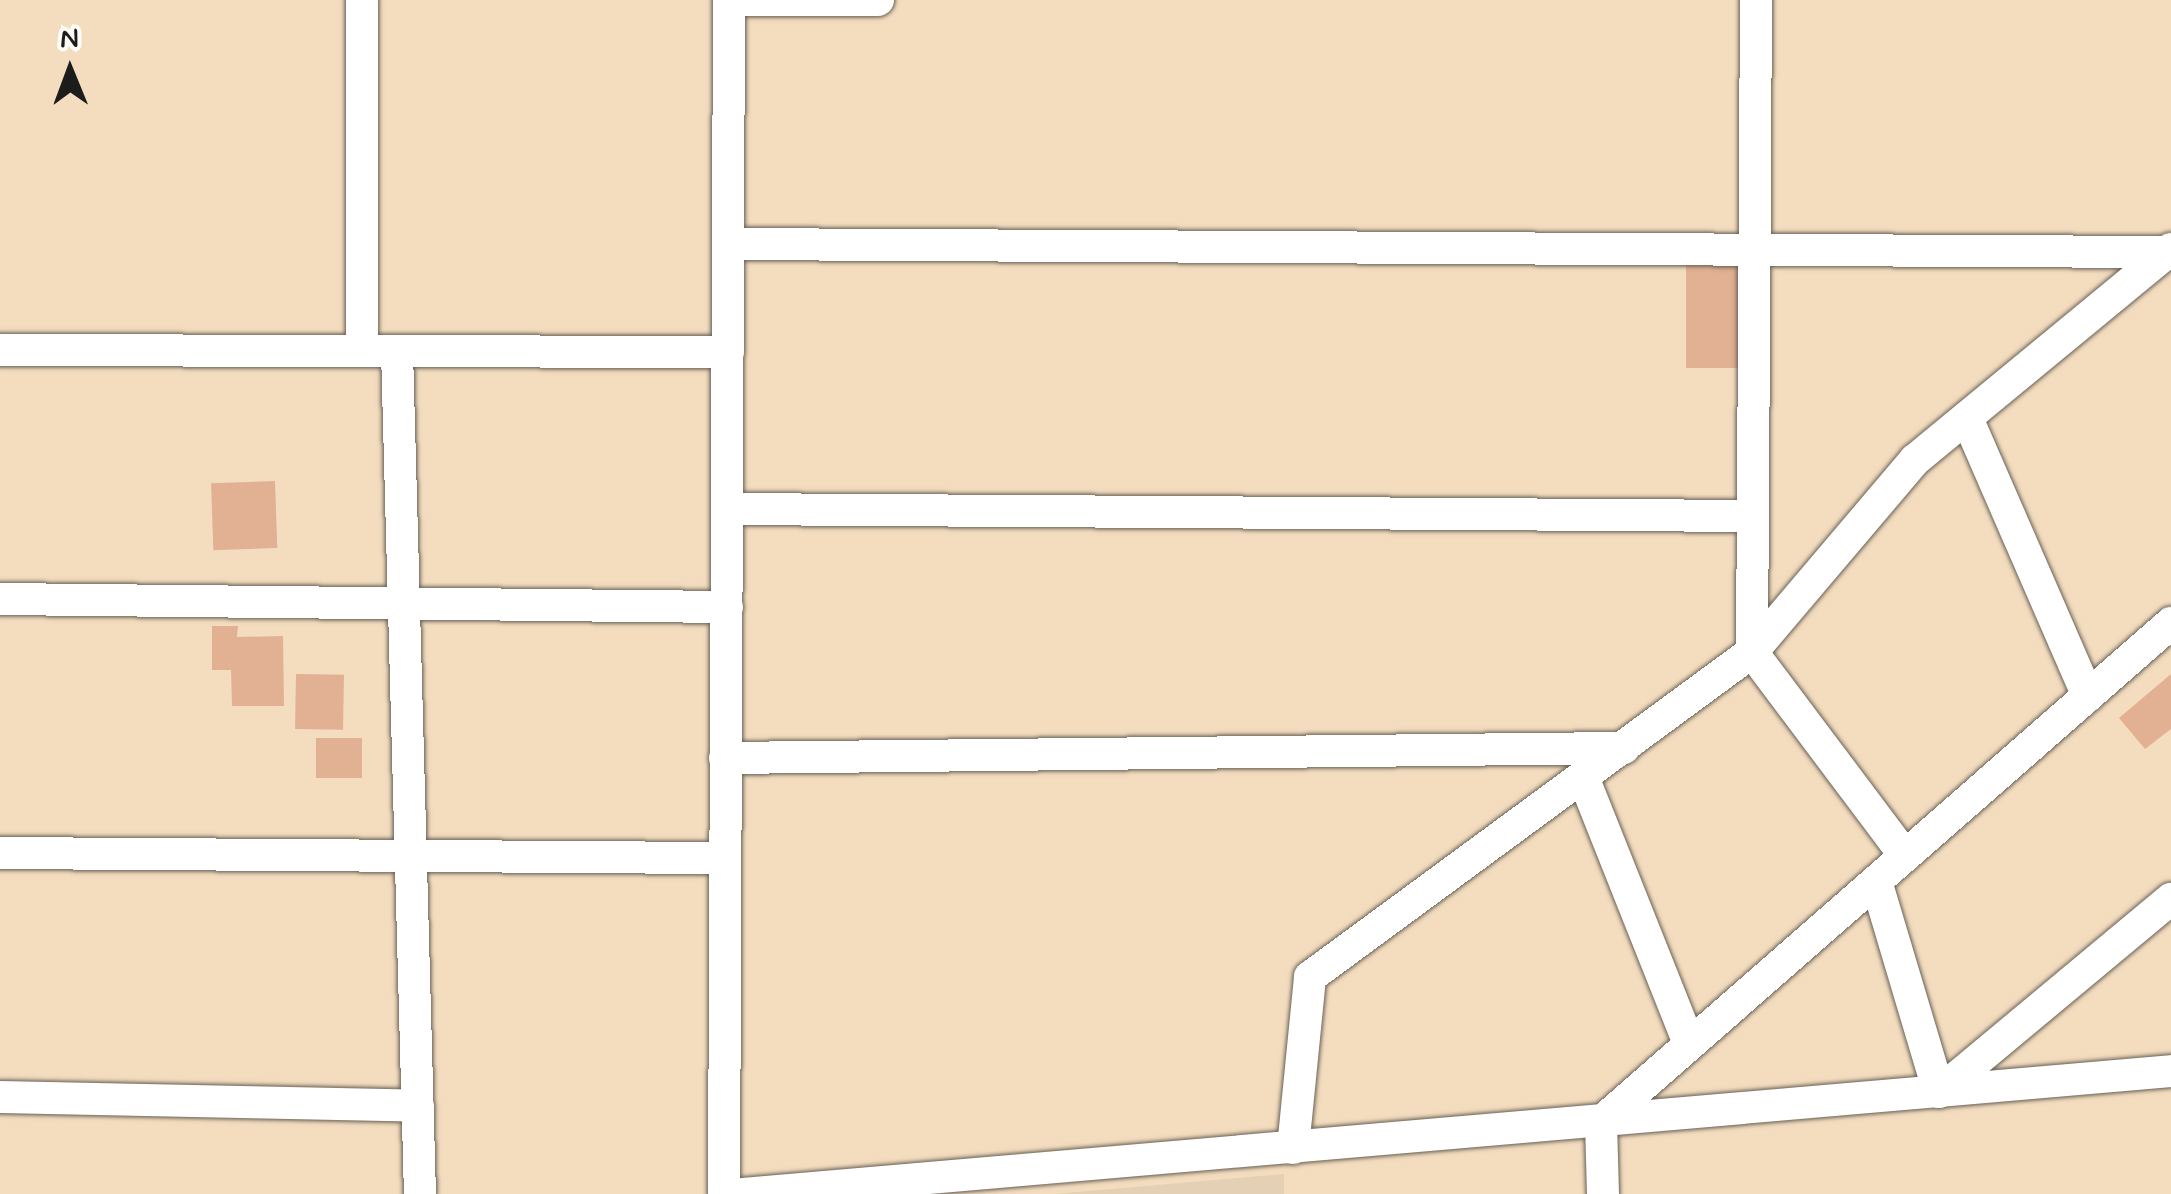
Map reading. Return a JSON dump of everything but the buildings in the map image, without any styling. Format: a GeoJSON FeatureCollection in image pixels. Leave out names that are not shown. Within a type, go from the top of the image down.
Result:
{"type":"FeatureCollection","features":[{"type":"Feature","properties":{"kind":"street"},"geometry":{"type":"LineString","coordinates":[[362,0],[362,351]]}},
{"type":"Feature","properties":{"kind":"street"},"geometry":{"type":"LineString","coordinates":[[724,1194],[729,0],[878,0]]}},
{"type":"Feature","properties":{"kind":"street"},"geometry":{"type":"LineString","coordinates":[[1756,0],[1752,652],[1905,856]]}},
{"type":"Feature","properties":{"kind":"street"},"geometry":{"type":"LineString","coordinates":[[728,244],[2168,250]]}},
{"type":"Feature","properties":{"kind":"street"},"geometry":{"type":"LineString","coordinates":[[1293,1148],[1310,977],[1752,652],[1916,460],[2168,250]]}},
{"type":"Feature","properties":{"kind":"street"},"geometry":{"type":"LineString","coordinates":[[0,350],[728,352]]}},
{"type":"Feature","properties":{"kind":"street"},"geometry":{"type":"LineString","coordinates":[[397,351],[420,1194]]}},
{"type":"Feature","properties":{"kind":"street"},"geometry":{"type":"LineString","coordinates":[[1967,418],[2088,696]]}},
{"type":"Feature","properties":{"kind":"street"},"geometry":{"type":"LineString","coordinates":[[727,508],[1753,516]]}},
{"type":"Feature","properties":{"kind":"street"},"geometry":{"type":"LineString","coordinates":[[0,599],[726,607]]}},
{"type":"Feature","properties":{"kind":"street"},"geometry":{"type":"LineString","coordinates":[[1600,1122],[2171,623]]}},
{"type":"Feature","properties":{"kind":"street"},"geometry":{"type":"LineString","coordinates":[[725,758],[1624,748]]}},
{"type":"Feature","properties":{"kind":"street"},"geometry":{"type":"LineString","coordinates":[[1584,777],[1689,1044]]}},
{"type":"Feature","properties":{"kind":"street"},"geometry":{"type":"LineString","coordinates":[[0,853],[725,858]]}},
{"type":"Feature","properties":{"kind":"street"},"geometry":{"type":"LineString","coordinates":[[1876,881],[1939,1092]]}},
{"type":"Feature","properties":{"kind":"street"},"geometry":{"type":"LineString","coordinates":[[1939,1092],[2171,899]]}},
{"type":"Feature","properties":{"kind":"street"},"geometry":{"type":"LineString","coordinates":[[743,1194],[2171,1071]]}},
{"type":"Feature","properties":{"kind":"street"},"geometry":{"type":"LineString","coordinates":[[0,1097],[418,1106]]}},
{"type":"Feature","properties":{"kind":"street"},"geometry":{"type":"LineString","coordinates":[[1600,1122],[1604,1194]]}},
{"type":"Feature","properties":{"kind":"shaded area"},"geometry":{"type":"Polygon","coordinates":[[[1284,1174],[1284,1194],[1054,1194],[1284,1174]]]}}]}
